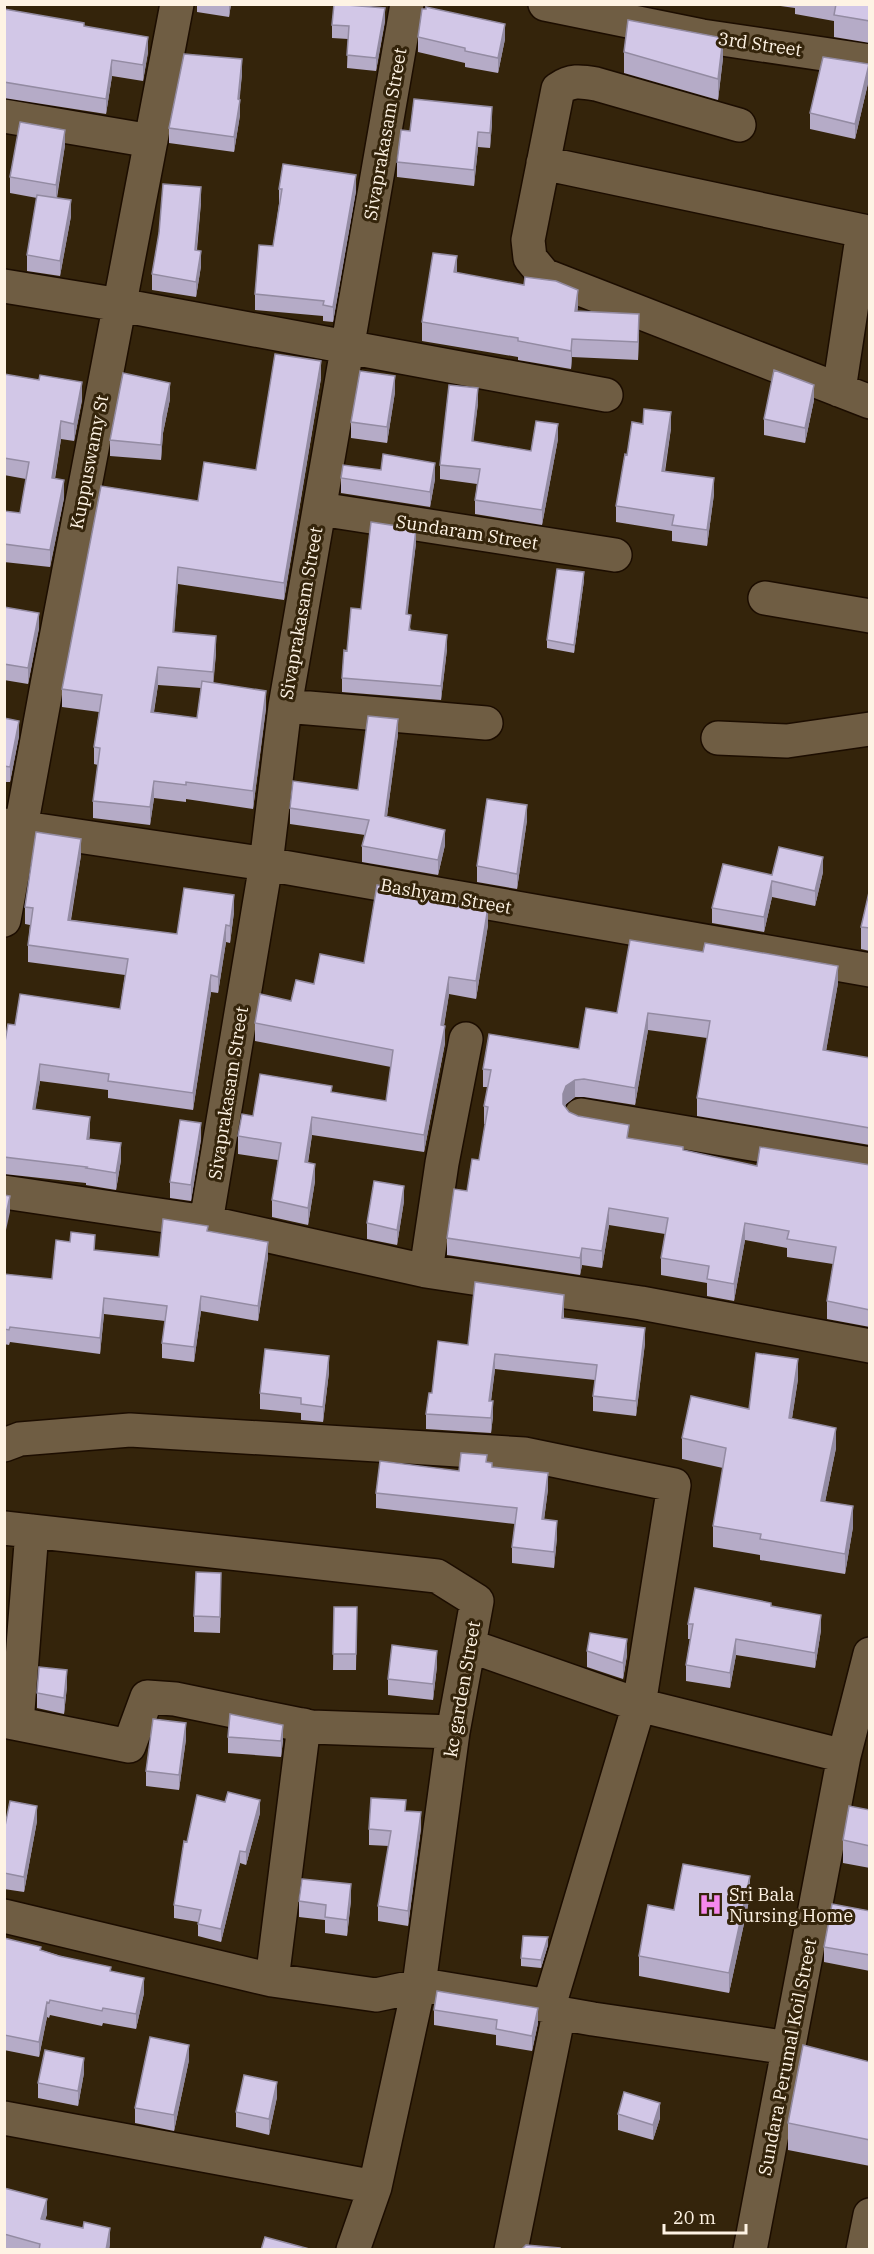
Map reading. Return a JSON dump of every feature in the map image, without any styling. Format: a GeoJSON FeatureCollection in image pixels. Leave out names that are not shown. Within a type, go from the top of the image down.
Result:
{"type":"FeatureCollection","features":[{"type":"Feature","properties":{"kind":"street","name":"Kuppuswamy St"},"geometry":{"type":"LineString","coordinates":[[4,920],[13,826],[120,305],[177,4]]}},
{"type":"Feature","properties":{"kind":"street","name":"Sivaprakasam Street"},"geometry":{"type":"LineString","coordinates":[[206,1222],[266,864],[285,706],[407,4]]}},
{"type":"Feature","properties":{"kind":"street","name":"3rd Street"},"geometry":{"type":"LineString","coordinates":[[545,4],[702,36],[870,61]]}},
{"type":"Feature","properties":{"kind":"street"},"geometry":{"type":"LineString","coordinates":[[739,125],[577,80],[558,89],[528,240],[530,258],[544,275],[870,402]]}},
{"type":"Feature","properties":{"kind":"street"},"geometry":{"type":"LineString","coordinates":[[4,116],[151,141]]}},
{"type":"Feature","properties":{"kind":"street"},"geometry":{"type":"LineString","coordinates":[[543,163],[866,232],[839,390]]}},
{"type":"Feature","properties":{"kind":"street"},"geometry":{"type":"LineString","coordinates":[[4,286],[120,305],[606,395]]}},
{"type":"Feature","properties":{"kind":"street","name":"Sundaram Street"},"geometry":{"type":"LineString","coordinates":[[320,508],[615,555]]}},
{"type":"Feature","properties":{"kind":"street"},"geometry":{"type":"LineString","coordinates":[[765,598],[870,616]]}},
{"type":"Feature","properties":{"kind":"street"},"geometry":{"type":"LineString","coordinates":[[285,706],[486,723]]}},
{"type":"Feature","properties":{"kind":"street"},"geometry":{"type":"LineString","coordinates":[[718,738],[787,741],[870,729]]}},
{"type":"Feature","properties":{"kind":"street","name":"Bashyam Street"},"geometry":{"type":"LineString","coordinates":[[13,826],[266,864],[870,970]]}},
{"type":"Feature","properties":{"kind":"street"},"geometry":{"type":"LineString","coordinates":[[426,1271],[442,1163],[466,1039]]}},
{"type":"Feature","properties":{"kind":"street"},"geometry":{"type":"LineString","coordinates":[[581,1114],[870,1164]]}},
{"type":"Feature","properties":{"kind":"street"},"geometry":{"type":"LineString","coordinates":[[4,1192],[206,1222],[426,1271],[641,1303],[870,1346]]}},
{"type":"Feature","properties":{"kind":"street"},"geometry":{"type":"LineString","coordinates":[[4,1445],[20,1439],[130,1430],[524,1454],[674,1485],[639,1705],[554,2009],[511,2250]]}},
{"type":"Feature","properties":{"kind":"street"},"geometry":{"type":"LineString","coordinates":[[18,1529],[11,1722],[129,1746],[147,1697],[176,1699],[304,1725],[453,1732]]}},
{"type":"Feature","properties":{"kind":"street","name":"kc garden Street"},"geometry":{"type":"LineString","coordinates":[[18,1529],[436,1576],[477,1601],[453,1732],[419,1985],[375,2187],[353,2250]]}},
{"type":"Feature","properties":{"kind":"street"},"geometry":{"type":"LineString","coordinates":[[470,1646],[639,1705],[844,1756]]}},
{"type":"Feature","properties":{"kind":"street","name":"Sundara Perumal Koil Street"},"geometry":{"type":"LineString","coordinates":[[750,2250],[844,1756],[860,1726],[870,1654]]}},
{"type":"Feature","properties":{"kind":"street"},"geometry":{"type":"LineString","coordinates":[[272,1980],[304,1725]]}},
{"type":"Feature","properties":{"kind":"street"},"geometry":{"type":"LineString","coordinates":[[4,1916],[272,1980],[376,1995],[419,1985],[789,2048]]}},
{"type":"Feature","properties":{"kind":"street"},"geometry":{"type":"LineString","coordinates":[[4,2118],[375,2187]]}},
{"type":"Feature","properties":{"kind":"building"},"geometry":{"type":"Polygon","coordinates":[[[334,4],[385,8],[376,58],[347,55],[349,26],[332,25],[334,4]]]}},
{"type":"Feature","properties":{"kind":"building"},"geometry":{"type":"Polygon","coordinates":[[[836,4],[870,4],[870,21],[834,15],[836,4]]]}},
{"type":"Feature","properties":{"kind":"building"},"geometry":{"type":"Polygon","coordinates":[[[426,7],[505,24],[498,58],[418,37],[422,9],[426,7]]]}},
{"type":"Feature","properties":{"kind":"building"},"geometry":{"type":"Polygon","coordinates":[[[4,9],[148,37],[143,65],[112,60],[106,99],[4,82],[4,9]]]}},
{"type":"Feature","properties":{"kind":"building"},"geometry":{"type":"Polygon","coordinates":[[[628,20],[723,38],[718,79],[624,52],[628,20]]]}},
{"type":"Feature","properties":{"kind":"building"},"geometry":{"type":"Polygon","coordinates":[[[184,54],[242,59],[238,99],[240,100],[234,137],[169,128],[184,54]]]}},
{"type":"Feature","properties":{"kind":"building"},"geometry":{"type":"Polygon","coordinates":[[[823,57],[869,64],[855,124],[810,113],[823,57]]]}},
{"type":"Feature","properties":{"kind":"building"},"geometry":{"type":"Polygon","coordinates":[[[414,99],[492,107],[490,133],[478,132],[474,170],[397,162],[401,130],[410,131],[414,99]]]}},
{"type":"Feature","properties":{"kind":"building"},"geometry":{"type":"Polygon","coordinates":[[[20,122],[65,130],[56,185],[10,177],[20,122]]]}},
{"type":"Feature","properties":{"kind":"building"},"geometry":{"type":"Polygon","coordinates":[[[283,164],[356,175],[333,307],[323,305],[324,301],[255,294],[259,245],[273,246],[282,189],[279,189],[283,164]]]}},
{"type":"Feature","properties":{"kind":"building"},"geometry":{"type":"Polygon","coordinates":[[[163,184],[201,187],[195,250],[201,251],[196,282],[152,274],[159,233],[163,184]]]}},
{"type":"Feature","properties":{"kind":"building"},"geometry":{"type":"Polygon","coordinates":[[[37,195],[71,200],[60,261],[27,255],[37,195]]]}},
{"type":"Feature","properties":{"kind":"building"},"geometry":{"type":"Polygon","coordinates":[[[433,253],[457,256],[454,272],[524,285],[525,277],[556,281],[578,290],[575,311],[639,314],[638,342],[572,339],[571,351],[518,341],[518,338],[422,322],[433,253]]]}},
{"type":"Feature","properties":{"kind":"building"},"geometry":{"type":"Polygon","coordinates":[[[275,354],[321,361],[284,583],[178,567],[173,632],[216,636],[213,672],[158,667],[151,712],[197,718],[202,681],[266,691],[253,791],[186,782],[186,785],[154,781],[150,807],[93,801],[100,748],[94,747],[102,695],[62,689],[101,486],[198,501],[204,462],[256,470],[275,354]]]}},
{"type":"Feature","properties":{"kind":"building"},"geometry":{"type":"Polygon","coordinates":[[[774,370],[814,385],[805,428],[764,419],[774,370]]]}},
{"type":"Feature","properties":{"kind":"building"},"geometry":{"type":"Polygon","coordinates":[[[360,371],[395,376],[387,427],[351,422],[360,371]]]}},
{"type":"Feature","properties":{"kind":"building"},"geometry":{"type":"Polygon","coordinates":[[[123,373],[170,383],[163,417],[161,445],[110,440],[123,373]]]}},
{"type":"Feature","properties":{"kind":"building"},"geometry":{"type":"Polygon","coordinates":[[[4,374],[39,380],[40,375],[82,382],[74,424],[61,421],[52,478],[64,480],[50,550],[4,544],[4,511],[20,513],[29,462],[4,458],[4,374]]]}},
{"type":"Feature","properties":{"kind":"building"},"geometry":{"type":"Polygon","coordinates":[[[449,385],[478,388],[472,441],[531,451],[536,421],[558,424],[542,510],[475,500],[480,469],[440,465],[449,385]]]}},
{"type":"Feature","properties":{"kind":"building"},"geometry":{"type":"Polygon","coordinates":[[[644,409],[671,412],[662,471],[714,478],[707,530],[672,525],[674,515],[616,506],[632,422],[643,424],[644,409]]]}},
{"type":"Feature","properties":{"kind":"building"},"geometry":{"type":"Polygon","coordinates":[[[383,454],[435,463],[430,492],[341,478],[343,465],[381,470],[383,454]]]}},
{"type":"Feature","properties":{"kind":"building"},"geometry":{"type":"Polygon","coordinates":[[[371,522],[416,529],[406,614],[411,615],[409,630],[447,635],[441,686],[342,678],[351,608],[361,609],[371,522]]]}},
{"type":"Feature","properties":{"kind":"building"},"geometry":{"type":"Polygon","coordinates":[[[557,569],[584,572],[574,645],[547,640],[557,569]]]}},
{"type":"Feature","properties":{"kind":"building"},"geometry":{"type":"Polygon","coordinates":[[[4,607],[39,613],[28,668],[4,664],[4,607]]]}},
{"type":"Feature","properties":{"kind":"building"},"geometry":{"type":"Polygon","coordinates":[[[368,716],[398,719],[385,816],[445,830],[438,860],[362,846],[369,820],[290,808],[293,781],[358,790],[368,716]]]}},
{"type":"Feature","properties":{"kind":"building"},"geometry":{"type":"Polygon","coordinates":[[[4,718],[19,721],[10,767],[4,766],[4,718]]]}},
{"type":"Feature","properties":{"kind":"building"},"geometry":{"type":"Polygon","coordinates":[[[487,799],[527,805],[517,874],[477,866],[487,799]]]}},
{"type":"Feature","properties":{"kind":"building"},"geometry":{"type":"Polygon","coordinates":[[[36,832],[81,839],[68,920],[177,934],[184,888],[234,895],[230,926],[226,925],[218,977],[211,975],[193,1093],[108,1081],[109,1074],[40,1064],[33,1109],[90,1117],[87,1139],[121,1143],[116,1173],[87,1167],[4,1157],[4,1048],[8,1024],[15,1025],[20,994],[120,1009],[128,959],[28,945],[33,908],[25,907],[36,832]]]}},
{"type":"Feature","properties":{"kind":"building"},"geometry":{"type":"Polygon","coordinates":[[[779,847],[823,857],[815,891],[772,881],[764,917],[712,908],[723,864],[772,875],[779,847]]]}},
{"type":"Feature","properties":{"kind":"building"},"geometry":{"type":"Polygon","coordinates":[[[377,885],[429,894],[428,897],[488,907],[476,981],[449,977],[441,1025],[445,1026],[424,1135],[312,1117],[305,1162],[315,1164],[308,1208],[272,1200],[281,1143],[238,1136],[242,1114],[253,1116],[260,1074],[332,1086],[331,1092],[386,1101],[393,1050],[255,1023],[260,994],[291,1001],[296,980],[314,984],[320,954],[364,963],[377,885]]]}},
{"type":"Feature","properties":{"kind":"building"},"geometry":{"type":"Polygon","coordinates":[[[870,888],[870,928],[861,927],[870,888]]]}},
{"type":"Feature","properties":{"kind":"building"},"geometry":{"type":"Polygon","coordinates":[[[630,940],[703,952],[705,943],[838,966],[823,1050],[870,1058],[870,1128],[697,1098],[710,1021],[648,1013],[635,1088],[584,1079],[575,1080],[566,1086],[563,1104],[569,1112],[578,1116],[629,1125],[627,1138],[683,1147],[683,1150],[757,1166],[760,1147],[870,1165],[870,1310],[827,1301],[836,1247],[787,1239],[789,1231],[745,1223],[734,1284],[707,1279],[709,1266],[661,1258],[668,1218],[609,1208],[602,1251],[582,1248],[580,1258],[447,1238],[454,1189],[467,1191],[472,1159],[479,1160],[488,1107],[484,1106],[491,1070],[483,1069],[489,1034],[579,1049],[586,1008],[617,1013],[630,940]]]}},
{"type":"Feature","properties":{"kind":"building"},"geometry":{"type":"Polygon","coordinates":[[[180,1120],[201,1123],[191,1185],[170,1182],[180,1120]]]}},
{"type":"Feature","properties":{"kind":"building"},"geometry":{"type":"Polygon","coordinates":[[[374,1181],[404,1186],[397,1230],[367,1223],[374,1181]]]}},
{"type":"Feature","properties":{"kind":"building"},"geometry":{"type":"Polygon","coordinates":[[[4,1195],[10,1196],[4,1224],[4,1195]]]}},
{"type":"Feature","properties":{"kind":"building"},"geometry":{"type":"Polygon","coordinates":[[[163,1219],[208,1226],[207,1231],[268,1242],[258,1306],[201,1296],[194,1347],[162,1343],[167,1306],[104,1298],[100,1338],[10,1327],[9,1330],[4,1329],[4,1274],[52,1279],[56,1240],[70,1242],[71,1232],[95,1235],[94,1250],[159,1257],[163,1219]]]}},
{"type":"Feature","properties":{"kind":"building"},"geometry":{"type":"Polygon","coordinates":[[[475,1282],[564,1295],[562,1318],[645,1328],[636,1401],[593,1396],[597,1365],[495,1354],[489,1401],[493,1401],[491,1418],[426,1414],[429,1393],[432,1393],[438,1341],[468,1345],[475,1282]]]}},
{"type":"Feature","properties":{"kind":"building"},"geometry":{"type":"Polygon","coordinates":[[[265,1349],[329,1356],[323,1407],[301,1404],[301,1398],[260,1393],[265,1349]]]}},
{"type":"Feature","properties":{"kind":"building"},"geometry":{"type":"Polygon","coordinates":[[[756,1353],[798,1359],[789,1418],[836,1428],[821,1501],[853,1506],[845,1554],[760,1539],[761,1534],[713,1526],[726,1448],[682,1438],[691,1396],[749,1409],[756,1353]]]}},
{"type":"Feature","properties":{"kind":"building"},"geometry":{"type":"Polygon","coordinates":[[[461,1453],[487,1455],[486,1462],[492,1463],[492,1467],[548,1473],[542,1519],[557,1521],[554,1552],[512,1547],[517,1508],[376,1493],[380,1461],[459,1471],[461,1453]]]}},
{"type":"Feature","properties":{"kind":"building"},"geometry":{"type":"Polygon","coordinates":[[[196,1572],[221,1573],[220,1617],[194,1616],[196,1572]]]}},
{"type":"Feature","properties":{"kind":"building"},"geometry":{"type":"Polygon","coordinates":[[[695,1588],[821,1615],[815,1653],[736,1639],[730,1673],[686,1665],[693,1624],[688,1624],[695,1588]]]}},
{"type":"Feature","properties":{"kind":"building"},"geometry":{"type":"Polygon","coordinates":[[[334,1607],[357,1607],[356,1654],[333,1654],[334,1607]]]}},
{"type":"Feature","properties":{"kind":"building"},"geometry":{"type":"Polygon","coordinates":[[[590,1633],[627,1639],[623,1663],[587,1651],[590,1633]]]}},
{"type":"Feature","properties":{"kind":"building"},"geometry":{"type":"Polygon","coordinates":[[[392,1645],[437,1651],[433,1684],[388,1679],[392,1645]]]}},
{"type":"Feature","properties":{"kind":"building"},"geometry":{"type":"Polygon","coordinates":[[[39,1667],[67,1670],[64,1698],[37,1693],[39,1667]]]}},
{"type":"Feature","properties":{"kind":"building"},"geometry":{"type":"Polygon","coordinates":[[[230,1714],[283,1725],[281,1741],[228,1737],[230,1714]]]}},
{"type":"Feature","properties":{"kind":"building"},"geometry":{"type":"Polygon","coordinates":[[[153,1719],[186,1723],[179,1775],[146,1771],[153,1719]]]}},
{"type":"Feature","properties":{"kind":"building"},"geometry":{"type":"Polygon","coordinates":[[[228,1792],[260,1800],[246,1852],[240,1851],[221,1929],[198,1924],[201,1910],[174,1905],[184,1841],[187,1842],[197,1795],[225,1802],[228,1792]]]}},
{"type":"Feature","properties":{"kind":"building"},"geometry":{"type":"Polygon","coordinates":[[[371,1798],[406,1800],[405,1811],[421,1812],[408,1911],[378,1906],[391,1831],[369,1829],[371,1798]]]}},
{"type":"Feature","properties":{"kind":"building"},"geometry":{"type":"Polygon","coordinates":[[[10,1801],[37,1806],[24,1877],[4,1873],[4,1831],[10,1801]]]}},
{"type":"Feature","properties":{"kind":"building"},"geometry":{"type":"Polygon","coordinates":[[[849,1806],[870,1810],[870,1846],[843,1840],[849,1806]]]}},
{"type":"Feature","properties":{"kind":"building"},"geometry":{"type":"Polygon","coordinates":[[[683,1864],[750,1876],[729,1973],[639,1956],[648,1905],[674,1910],[683,1864]]]}},
{"type":"Feature","properties":{"kind":"building"},"geometry":{"type":"Polygon","coordinates":[[[302,1879],[351,1884],[347,1920],[325,1917],[326,1905],[299,1901],[302,1879]]]}},
{"type":"Feature","properties":{"kind":"building"},"geometry":{"type":"Polygon","coordinates":[[[832,1904],[870,1911],[870,1955],[824,1947],[832,1904]]]}},
{"type":"Feature","properties":{"kind":"building"},"geometry":{"type":"Polygon","coordinates":[[[523,1936],[548,1937],[541,1960],[521,1958],[523,1936]]]}},
{"type":"Feature","properties":{"kind":"building"},"geometry":{"type":"Polygon","coordinates":[[[4,1938],[41,1947],[40,1950],[59,1956],[111,1967],[110,1971],[144,1978],[136,2014],[103,2008],[102,2011],[50,2000],[49,2003],[47,2002],[39,2042],[4,2035],[4,1938]]]}},
{"type":"Feature","properties":{"kind":"building"},"geometry":{"type":"Polygon","coordinates":[[[437,1991],[538,2008],[532,2036],[496,2029],[497,2020],[434,2010],[437,1991]]]}},
{"type":"Feature","properties":{"kind":"building"},"geometry":{"type":"Polygon","coordinates":[[[150,2037],[189,2045],[174,2115],[135,2108],[150,2037]]]}},
{"type":"Feature","properties":{"kind":"building"},"geometry":{"type":"Polygon","coordinates":[[[803,2045],[870,2062],[870,2140],[788,2123],[803,2045]]]}},
{"type":"Feature","properties":{"kind":"building"},"geometry":{"type":"Polygon","coordinates":[[[45,2050],[84,2058],[78,2091],[38,2083],[45,2050]]]}},
{"type":"Feature","properties":{"kind":"building"},"geometry":{"type":"Polygon","coordinates":[[[244,2075],[277,2082],[269,2119],[236,2112],[244,2075]]]}},
{"type":"Feature","properties":{"kind":"building"},"geometry":{"type":"Polygon","coordinates":[[[624,2092],[660,2103],[653,2125],[618,2114],[624,2092]]]}},
{"type":"Feature","properties":{"kind":"building"},"geometry":{"type":"Polygon","coordinates":[[[4,2188],[47,2199],[41,2219],[83,2228],[84,2222],[110,2228],[106,2250],[39,2250],[40,2244],[4,2234],[4,2188]]]}},
{"type":"Feature","properties":{"kind":"building"},"geometry":{"type":"Polygon","coordinates":[[[265,2237],[313,2250],[261,2250],[265,2237]]]}},
{"type":"Feature","properties":{"kind":"building"},"geometry":{"type":"Polygon","coordinates":[[[526,2245],[560,2248],[560,2250],[521,2250],[526,2245]]]}},
{"type":"Feature","properties":{"kind":"place","name":"Sri Bala Nursing Home"},"geometry":{"type":"Point","coordinates":[711,1904]}}]}
